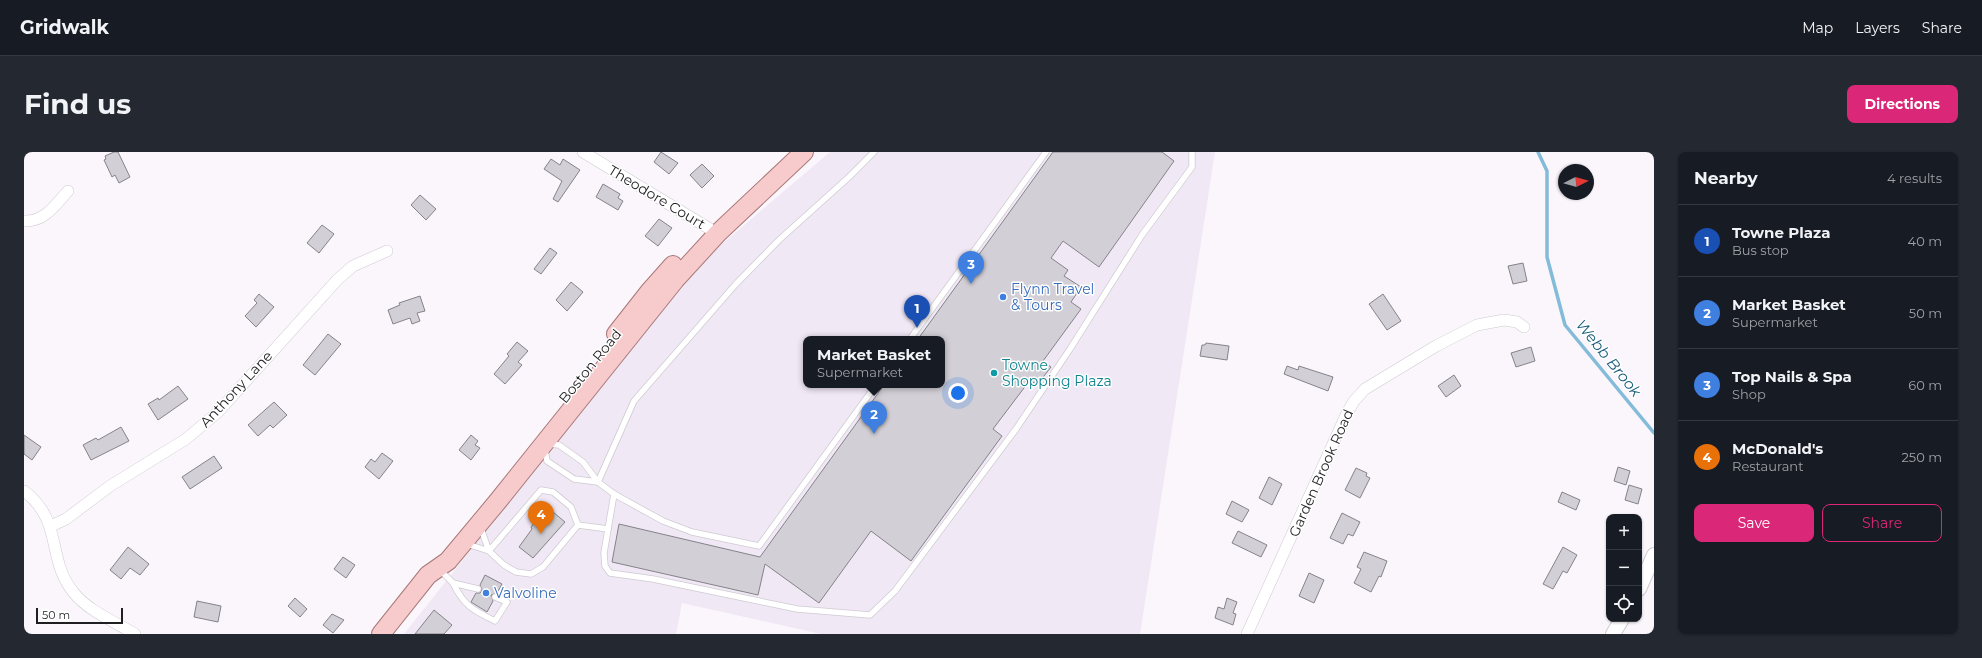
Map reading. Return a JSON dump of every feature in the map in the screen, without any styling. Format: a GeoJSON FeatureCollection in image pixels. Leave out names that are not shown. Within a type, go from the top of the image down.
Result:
{"type":"FeatureCollection","features":[{"type":"Feature","properties":{"kind":"main road","name":"Boston Road"},"geometry":{"type":"LineString","coordinates":[[381,634],[433,571],[448,560],[479,523],[541,441],[675,280],[718,233],[804,152]]}},
{"type":"Feature","properties":{"kind":"main road","name":"Boston Road"},"geometry":{"type":"LineString","coordinates":[[433,571],[437,556],[512,466],[649,292],[710,229],[746,198],[774,179]]}},
{"type":"Feature","properties":{"kind":"street","name":"Theodore Court"},"geometry":{"type":"LineString","coordinates":[[583,152],[710,229]]}},
{"type":"Feature","properties":{"kind":"street"},"geometry":{"type":"LineString","coordinates":[[24,221],[32,221],[45,215],[68,190]]}},
{"type":"Feature","properties":{"kind":"street","name":"Anthony Lane"},"geometry":{"type":"LineString","coordinates":[[51,526],[66,519],[110,486],[148,464],[203,426],[222,408],[338,279],[353,266],[387,251]]}},
{"type":"Feature","properties":{"kind":"street","name":"Garden Brook Road"},"geometry":{"type":"LineString","coordinates":[[1247,634],[1347,413],[1361,393],[1436,346],[1477,325],[1504,320],[1517,322],[1524,327]]}},
{"type":"Feature","properties":{"kind":"street"},"geometry":{"type":"LineString","coordinates":[[24,491],[39,504],[51,526],[60,568],[74,594],[135,634]]}},
{"type":"Feature","properties":{"kind":"street"},"geometry":{"type":"LineString","coordinates":[[1640,586],[1654,555]]}},
{"type":"Feature","properties":{"kind":"street"},"geometry":{"type":"LineString","coordinates":[[1612,634],[1620,622]]}},
{"type":"Feature","properties":{"kind":"lane"},"geometry":{"type":"LineString","coordinates":[[598,482],[634,401],[735,285],[779,240],[849,177],[874,152]]}},
{"type":"Feature","properties":{"kind":"lane"},"geometry":{"type":"LineString","coordinates":[[912,336],[1046,152]]}},
{"type":"Feature","properties":{"kind":"lane"},"geometry":{"type":"LineString","coordinates":[[614,494],[604,553],[605,566],[610,573],[653,579],[798,609],[870,615],[895,591],[1016,429],[1070,349],[1142,235],[1192,167],[1192,152]]}},
{"type":"Feature","properties":{"kind":"lane"},"geometry":{"type":"LineString","coordinates":[[598,482],[574,479],[547,461],[541,441],[559,445],[583,462],[598,482],[614,494],[663,521],[692,532],[759,546],[874,388]]}},
{"type":"Feature","properties":{"kind":"lane"},"geometry":{"type":"LineString","coordinates":[[489,551],[541,490],[553,492],[571,507],[578,525]]}},
{"type":"Feature","properties":{"kind":"lane"},"geometry":{"type":"LineString","coordinates":[[479,523],[489,551]]}},
{"type":"Feature","properties":{"kind":"lane"},"geometry":{"type":"LineString","coordinates":[[578,525],[608,529]]}},
{"type":"Feature","properties":{"kind":"lane"},"geometry":{"type":"LineString","coordinates":[[462,543],[489,551],[504,565],[516,572],[531,574],[543,567],[578,525]]}},
{"type":"Feature","properties":{"kind":"lane"},"geometry":{"type":"LineString","coordinates":[[433,571],[453,583],[478,589]]}},
{"type":"Feature","properties":{"kind":"lane"},"geometry":{"type":"LineString","coordinates":[[453,583],[460,598],[470,609],[495,622],[507,602],[495,597]]}},
{"type":"Feature","properties":{"kind":"shaded area"},"geometry":{"type":"Polygon","coordinates":[[[830,152],[1215,152],[1140,634],[821,634],[682,603],[676,634],[404,634],[665,306],[716,249],[830,152]]]}},
{"type":"Feature","properties":{"kind":"building"},"geometry":{"type":"Polygon","coordinates":[[[118,152],[130,177],[119,183],[115,175],[112,177],[104,160],[106,159],[105,156],[118,152]]]}},
{"type":"Feature","properties":{"kind":"building"},"geometry":{"type":"Polygon","coordinates":[[[661,152],[678,163],[669,174],[654,162],[661,152]]]}},
{"type":"Feature","properties":{"kind":"building","name":"Towne Shopping Plaza"},"geometry":{"type":"Polygon","coordinates":[[[1053,152],[1162,152],[1174,161],[1099,267],[1063,241],[1051,258],[1068,270],[1064,276],[1081,287],[1071,302],[1081,309],[1043,361],[1051,367],[1037,385],[1030,380],[993,429],[1002,436],[911,561],[871,531],[819,603],[765,564],[758,595],[612,562],[619,524],[760,557],[882,388],[945,388],[945,336],[920,336],[1053,152]]]}},
{"type":"Feature","properties":{"kind":"building"},"geometry":{"type":"Polygon","coordinates":[[[551,159],[560,165],[563,159],[580,170],[558,202],[553,199],[562,181],[544,169],[551,159]]]}},
{"type":"Feature","properties":{"kind":"building"},"geometry":{"type":"Polygon","coordinates":[[[702,164],[714,176],[702,188],[690,175],[702,164]]]}},
{"type":"Feature","properties":{"kind":"building"},"geometry":{"type":"Polygon","coordinates":[[[603,184],[620,194],[618,198],[623,201],[618,210],[596,197],[603,184]]]}},
{"type":"Feature","properties":{"kind":"building"},"geometry":{"type":"Polygon","coordinates":[[[420,195],[436,209],[426,220],[411,205],[420,195]]]}},
{"type":"Feature","properties":{"kind":"building"},"geometry":{"type":"Polygon","coordinates":[[[659,219],[672,228],[658,246],[645,236],[659,219]]]}},
{"type":"Feature","properties":{"kind":"building"},"geometry":{"type":"Polygon","coordinates":[[[322,225],[334,234],[319,253],[307,243],[322,225]]]}},
{"type":"Feature","properties":{"kind":"building"},"geometry":{"type":"Polygon","coordinates":[[[550,248],[557,253],[541,274],[534,269],[550,248]]]}},
{"type":"Feature","properties":{"kind":"building"},"geometry":{"type":"Polygon","coordinates":[[[1523,263],[1527,281],[1513,284],[1508,266],[1523,263]]]}},
{"type":"Feature","properties":{"kind":"building"},"geometry":{"type":"Polygon","coordinates":[[[571,282],[583,292],[567,311],[556,300],[571,282]]]}},
{"type":"Feature","properties":{"kind":"building"},"geometry":{"type":"Polygon","coordinates":[[[259,294],[274,307],[256,327],[245,316],[257,303],[254,300],[259,294]]]}},
{"type":"Feature","properties":{"kind":"building"},"geometry":{"type":"Polygon","coordinates":[[[1383,294],[1401,321],[1387,330],[1369,304],[1383,294]]]}},
{"type":"Feature","properties":{"kind":"building"},"geometry":{"type":"Polygon","coordinates":[[[420,296],[425,311],[417,313],[420,321],[412,324],[410,318],[393,324],[388,310],[400,305],[399,303],[420,296]]]}},
{"type":"Feature","properties":{"kind":"building"},"geometry":{"type":"Polygon","coordinates":[[[328,334],[341,344],[315,375],[303,365],[328,334]]]}},
{"type":"Feature","properties":{"kind":"building"},"geometry":{"type":"Polygon","coordinates":[[[517,342],[528,351],[518,362],[522,365],[505,384],[494,374],[509,356],[507,354],[517,342]]]}},
{"type":"Feature","properties":{"kind":"building"},"geometry":{"type":"Polygon","coordinates":[[[1206,343],[1229,346],[1227,360],[1200,356],[1202,345],[1205,345],[1206,343]]]}},
{"type":"Feature","properties":{"kind":"building"},"geometry":{"type":"Polygon","coordinates":[[[1531,347],[1535,361],[1516,367],[1511,353],[1531,347]]]}},
{"type":"Feature","properties":{"kind":"building"},"geometry":{"type":"Polygon","coordinates":[[[1287,366],[1298,370],[1299,366],[1333,377],[1328,391],[1284,374],[1287,366]]]}},
{"type":"Feature","properties":{"kind":"building"},"geometry":{"type":"Polygon","coordinates":[[[1454,375],[1461,386],[1446,397],[1438,386],[1454,375]]]}},
{"type":"Feature","properties":{"kind":"building"},"geometry":{"type":"Polygon","coordinates":[[[178,386],[188,399],[158,420],[148,404],[158,398],[159,400],[178,386]]]}},
{"type":"Feature","properties":{"kind":"building"},"geometry":{"type":"Polygon","coordinates":[[[274,402],[287,415],[273,428],[270,425],[258,436],[248,425],[274,402]]]}},
{"type":"Feature","properties":{"kind":"building"},"geometry":{"type":"Polygon","coordinates":[[[121,427],[129,441],[91,460],[83,445],[96,438],[98,440],[121,427]]]}},
{"type":"Feature","properties":{"kind":"building"},"geometry":{"type":"Polygon","coordinates":[[[24,435],[41,447],[32,460],[24,454],[24,435]]]}},
{"type":"Feature","properties":{"kind":"building"},"geometry":{"type":"Polygon","coordinates":[[[471,435],[478,441],[475,445],[480,448],[471,460],[459,450],[471,435]]]}},
{"type":"Feature","properties":{"kind":"building"},"geometry":{"type":"Polygon","coordinates":[[[382,453],[393,461],[379,479],[365,467],[371,459],[375,462],[382,453]]]}},
{"type":"Feature","properties":{"kind":"building"},"geometry":{"type":"Polygon","coordinates":[[[214,456],[222,468],[190,489],[182,477],[214,456]]]}},
{"type":"Feature","properties":{"kind":"building"},"geometry":{"type":"Polygon","coordinates":[[[1618,467],[1630,471],[1626,485],[1614,481],[1618,467]]]}},
{"type":"Feature","properties":{"kind":"building"},"geometry":{"type":"Polygon","coordinates":[[[1356,468],[1367,473],[1366,476],[1370,478],[1360,498],[1345,490],[1356,468]]]}},
{"type":"Feature","properties":{"kind":"building"},"geometry":{"type":"Polygon","coordinates":[[[1269,477],[1282,484],[1272,505],[1259,498],[1269,477]]]}},
{"type":"Feature","properties":{"kind":"building"},"geometry":{"type":"Polygon","coordinates":[[[1629,485],[1642,489],[1638,504],[1625,500],[1629,485]]]}},
{"type":"Feature","properties":{"kind":"building"},"geometry":{"type":"Polygon","coordinates":[[[1562,492],[1580,500],[1576,510],[1558,502],[1562,492]]]}},
{"type":"Feature","properties":{"kind":"building"},"geometry":{"type":"Polygon","coordinates":[[[1232,501],[1249,510],[1242,522],[1226,514],[1232,501]]]}},
{"type":"Feature","properties":{"kind":"building"},"geometry":{"type":"Polygon","coordinates":[[[547,507],[565,522],[533,558],[519,547],[532,529],[531,527],[547,507]]]}},
{"type":"Feature","properties":{"kind":"building"},"geometry":{"type":"Polygon","coordinates":[[[1342,513],[1360,522],[1353,536],[1348,534],[1343,544],[1330,538],[1342,513]]]}},
{"type":"Feature","properties":{"kind":"building"},"geometry":{"type":"Polygon","coordinates":[[[1238,531],[1267,545],[1261,557],[1232,543],[1238,531]]]}},
{"type":"Feature","properties":{"kind":"building"},"geometry":{"type":"Polygon","coordinates":[[[128,547],[149,564],[140,575],[130,568],[121,579],[110,570],[128,547]]]}},
{"type":"Feature","properties":{"kind":"building"},"geometry":{"type":"Polygon","coordinates":[[[1563,547],[1577,555],[1567,573],[1563,571],[1553,589],[1543,584],[1563,547]]]}},
{"type":"Feature","properties":{"kind":"building"},"geometry":{"type":"Polygon","coordinates":[[[1364,552],[1387,561],[1381,577],[1379,576],[1371,592],[1354,583],[1361,569],[1357,567],[1364,552]]]}},
{"type":"Feature","properties":{"kind":"building"},"geometry":{"type":"Polygon","coordinates":[[[343,557],[355,565],[346,578],[334,569],[343,557]]]}},
{"type":"Feature","properties":{"kind":"building"},"geometry":{"type":"Polygon","coordinates":[[[1309,573],[1324,580],[1314,603],[1299,596],[1309,573]]]}},
{"type":"Feature","properties":{"kind":"building","name":"Valvoline"},"geometry":{"type":"Polygon","coordinates":[[[485,575],[502,584],[497,593],[491,595],[493,601],[487,612],[471,602],[476,593],[480,593],[482,590],[480,585],[485,575]]]}},
{"type":"Feature","properties":{"kind":"building"},"geometry":{"type":"Polygon","coordinates":[[[295,598],[307,609],[300,617],[288,606],[295,598]]]}},
{"type":"Feature","properties":{"kind":"building"},"geometry":{"type":"Polygon","coordinates":[[[1227,598],[1237,602],[1233,613],[1236,614],[1233,625],[1215,618],[1218,607],[1224,609],[1227,598]]]}},
{"type":"Feature","properties":{"kind":"building"},"geometry":{"type":"Polygon","coordinates":[[[197,601],[221,606],[218,622],[194,617],[197,601]]]}},
{"type":"Feature","properties":{"kind":"building"},"geometry":{"type":"Polygon","coordinates":[[[434,610],[452,625],[444,634],[415,634],[434,610]]]}},
{"type":"Feature","properties":{"kind":"building"},"geometry":{"type":"Polygon","coordinates":[[[332,614],[344,620],[333,633],[323,625],[332,614]]]}},
{"type":"Feature","properties":{"kind":"waterway","name":"Webb Brook"},"geometry":{"type":"LineString","coordinates":[[1538,152],[1547,171],[1547,257],[1565,325],[1654,433]]}},
{"type":"Feature","properties":{"kind":"place","name":"Top Nails & Spa"},"geometry":{"type":"Point","coordinates":[971,284]}},
{"type":"Feature","properties":{"kind":"place","name":"Flynn Travel & Tours"},"geometry":{"type":"Point","coordinates":[1003,297]}},
{"type":"Feature","properties":{"kind":"place","name":"Towne Plaza"},"geometry":{"type":"Point","coordinates":[917,328]}},
{"type":"Feature","properties":{"kind":"place","name":"Towne Shopping Plaza"},"geometry":{"type":"Point","coordinates":[994,373]}},
{"type":"Feature","properties":{"kind":"place","name":"Market Basket"},"geometry":{"type":"Point","coordinates":[874,434]}},
{"type":"Feature","properties":{"kind":"place","name":"McDonald's"},"geometry":{"type":"Point","coordinates":[541,534]}},
{"type":"Feature","properties":{"kind":"place","name":"Valvoline"},"geometry":{"type":"Point","coordinates":[486,593]}}]}
